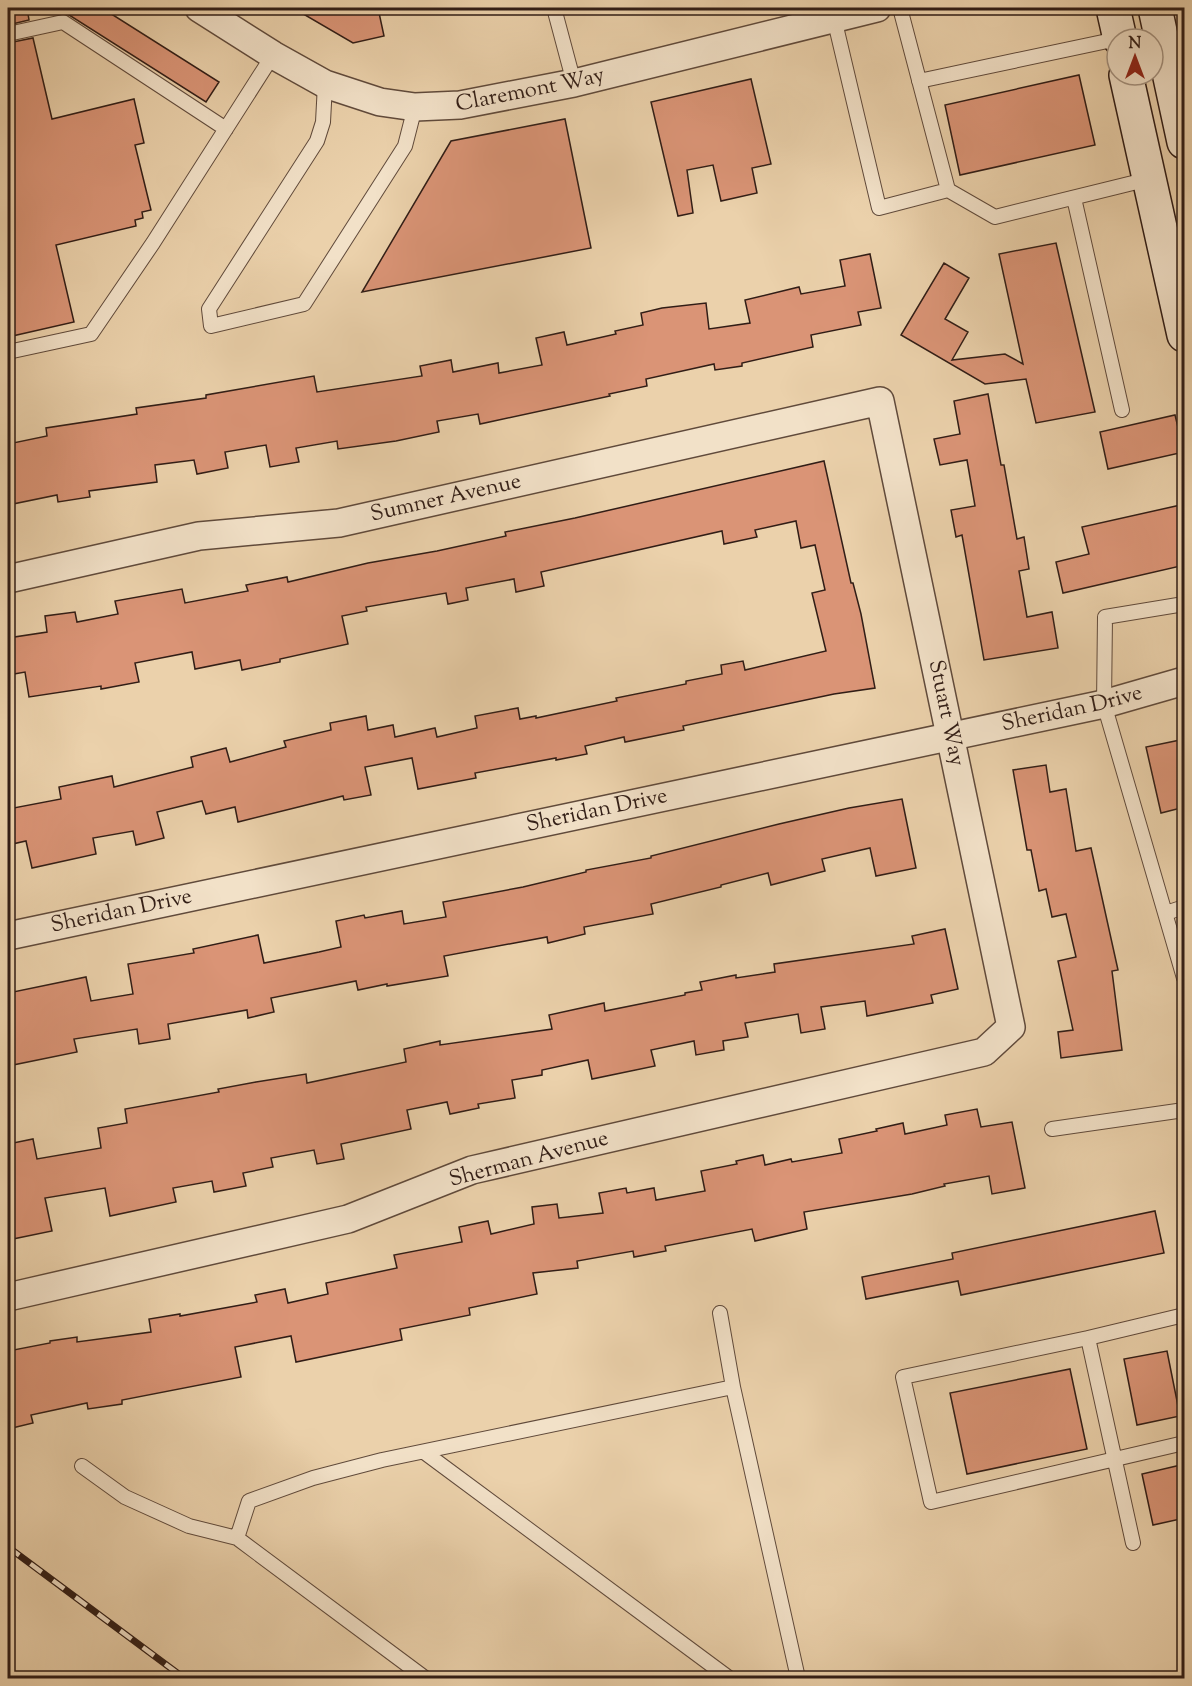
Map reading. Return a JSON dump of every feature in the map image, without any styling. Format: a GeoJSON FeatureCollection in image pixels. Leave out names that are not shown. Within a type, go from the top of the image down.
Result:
{"type":"FeatureCollection","features":[{"type":"Feature","properties":{"kind":"main road"},"geometry":{"type":"LineString","coordinates":[[1113,8],[1117,27]]}},
{"type":"Feature","properties":{"kind":"main road"},"geometry":{"type":"LineString","coordinates":[[1155,8],[1183,127]]}},
{"type":"Feature","properties":{"kind":"main road"},"geometry":{"type":"LineString","coordinates":[[1129,87],[1185,335]]}},
{"type":"Feature","properties":{"kind":"street","name":"Claremont Way"},"geometry":{"type":"LineString","coordinates":[[199,8],[273,55],[325,84],[380,102],[415,107],[460,105],[574,83],[877,8]]}},
{"type":"Feature","properties":{"kind":"street","name":"Sumner Avenue"},"geometry":{"type":"LineString","coordinates":[[8,579],[199,536],[339,523],[880,401]]}},
{"type":"Feature","properties":{"kind":"street","name":"Stuart Way"},"geometry":{"type":"LineString","coordinates":[[880,401],[1011,1027]]}},
{"type":"Feature","properties":{"kind":"street","name":"Sheridan Drive"},"geometry":{"type":"LineString","coordinates":[[8,936],[1104,704],[1185,681]]}},
{"type":"Feature","properties":{"kind":"street","name":"Sherman Avenue"},"geometry":{"type":"LineString","coordinates":[[8,1297],[348,1219],[472,1170],[984,1052],[1011,1027]]}},
{"type":"Feature","properties":{"kind":"lane"},"geometry":{"type":"LineString","coordinates":[[554,8],[574,83]]}},
{"type":"Feature","properties":{"kind":"lane"},"geometry":{"type":"LineString","coordinates":[[900,8],[948,190]]}},
{"type":"Feature","properties":{"kind":"lane"},"geometry":{"type":"LineString","coordinates":[[834,18],[879,208],[948,190],[995,217],[1149,179]]}},
{"type":"Feature","properties":{"kind":"lane"},"geometry":{"type":"LineString","coordinates":[[8,34],[63,22],[226,129]]}},
{"type":"Feature","properties":{"kind":"lane"},"geometry":{"type":"LineString","coordinates":[[920,81],[1105,42]]}},
{"type":"Feature","properties":{"kind":"lane"},"geometry":{"type":"LineString","coordinates":[[8,352],[91,334],[153,243],[273,55]]}},
{"type":"Feature","properties":{"kind":"lane"},"geometry":{"type":"LineString","coordinates":[[325,84],[323,122],[317,141],[209,309],[211,326],[304,304],[405,146],[415,107]]}},
{"type":"Feature","properties":{"kind":"lane"},"geometry":{"type":"LineString","coordinates":[[1074,198],[1122,410]]}},
{"type":"Feature","properties":{"kind":"lane"},"geometry":{"type":"LineString","coordinates":[[1185,604],[1105,617],[1104,704],[1185,978]]}},
{"type":"Feature","properties":{"kind":"lane"},"geometry":{"type":"LineString","coordinates":[[1166,913],[1185,907]]}},
{"type":"Feature","properties":{"kind":"lane"},"geometry":{"type":"LineString","coordinates":[[1052,1130],[1185,1110]]}},
{"type":"Feature","properties":{"kind":"lane"},"geometry":{"type":"LineString","coordinates":[[720,1313],[733,1387],[798,1678]]}},
{"type":"Feature","properties":{"kind":"lane"},"geometry":{"type":"LineString","coordinates":[[1185,1315],[903,1377],[931,1502],[1185,1443]]}},
{"type":"Feature","properties":{"kind":"lane"},"geometry":{"type":"LineString","coordinates":[[1088,1338],[1133,1543]]}},
{"type":"Feature","properties":{"kind":"lane"},"geometry":{"type":"LineString","coordinates":[[237,1538],[249,1502],[313,1478],[424,1452],[733,1387]]}},
{"type":"Feature","properties":{"kind":"lane"},"geometry":{"type":"LineString","coordinates":[[424,1452],[729,1678]]}},
{"type":"Feature","properties":{"kind":"lane"},"geometry":{"type":"LineString","coordinates":[[82,1466],[125,1497],[189,1526],[237,1538],[425,1678]]}},
{"type":"Feature","properties":{"kind":"building"},"geometry":{"type":"Polygon","coordinates":[[[8,8],[27,8],[29,20],[8,25],[8,8]]]}},
{"type":"Feature","properties":{"kind":"building"},"geometry":{"type":"Polygon","coordinates":[[[58,8],[102,8],[219,82],[206,102],[58,8]]]}},
{"type":"Feature","properties":{"kind":"building"},"geometry":{"type":"Polygon","coordinates":[[[293,8],[378,8],[384,36],[353,43],[293,8]]]}},
{"type":"Feature","properties":{"kind":"building"},"geometry":{"type":"Polygon","coordinates":[[[33,38],[52,119],[134,99],[144,143],[135,145],[151,210],[142,212],[143,218],[135,220],[136,226],[56,245],[74,322],[8,337],[8,43],[33,38]]]}},
{"type":"Feature","properties":{"kind":"building"},"geometry":{"type":"Polygon","coordinates":[[[1079,75],[1095,145],[960,175],[945,105],[1079,75]]]}},
{"type":"Feature","properties":{"kind":"building"},"geometry":{"type":"Polygon","coordinates":[[[751,79],[771,164],[752,168],[757,193],[721,201],[713,165],[687,170],[693,213],[678,216],[651,102],[751,79]]]}},
{"type":"Feature","properties":{"kind":"building"},"geometry":{"type":"Polygon","coordinates":[[[565,119],[591,248],[362,292],[451,141],[565,119]]]}},
{"type":"Feature","properties":{"kind":"building"},"geometry":{"type":"Polygon","coordinates":[[[1056,243],[1095,412],[1036,423],[1026,379],[985,384],[901,335],[944,263],[969,278],[945,319],[968,332],[952,360],[1005,354],[1023,364],[999,254],[1056,243]]]}},
{"type":"Feature","properties":{"kind":"building"},"geometry":{"type":"Polygon","coordinates":[[[870,254],[881,308],[858,312],[861,325],[811,335],[813,347],[742,363],[742,366],[715,370],[714,364],[646,379],[647,386],[480,424],[478,414],[437,421],[439,432],[396,441],[338,449],[337,441],[296,448],[299,462],[270,467],[266,445],[225,452],[228,468],[197,474],[194,460],[155,465],[157,482],[89,491],[90,497],[58,502],[57,495],[8,505],[8,444],[47,436],[46,428],[137,414],[136,408],[206,398],[206,395],[314,376],[317,392],[422,376],[420,366],[451,360],[453,372],[498,363],[499,373],[542,365],[536,338],[564,332],[567,345],[616,334],[615,331],[643,325],[641,313],[662,308],[706,303],[709,329],[750,323],[745,300],[799,287],[801,294],[845,286],[840,260],[870,254]]]}},
{"type":"Feature","properties":{"kind":"building"},"geometry":{"type":"Polygon","coordinates":[[[988,394],[1017,539],[1024,537],[1029,569],[1019,571],[1027,617],[1052,612],[1058,648],[984,660],[962,535],[956,537],[951,510],[975,506],[967,460],[940,465],[934,439],[960,434],[954,401],[988,394]]]}},
{"type":"Feature","properties":{"kind":"building"},"geometry":{"type":"Polygon","coordinates":[[[1175,415],[1184,452],[1108,469],[1100,432],[1175,415]]]}},
{"type":"Feature","properties":{"kind":"building"},"geometry":{"type":"Polygon","coordinates":[[[824,461],[851,583],[853,583],[861,614],[875,688],[834,694],[683,726],[684,730],[625,742],[624,737],[585,746],[587,754],[475,773],[476,778],[418,789],[412,758],[365,767],[371,795],[344,800],[343,796],[238,822],[235,807],[206,814],[202,801],[157,812],[164,838],[136,845],[133,831],[93,838],[96,854],[32,868],[26,841],[8,845],[8,809],[61,799],[59,787],[112,776],[114,787],[193,767],[191,757],[226,748],[230,762],[286,747],[284,741],[331,730],[330,723],[366,716],[368,730],[393,725],[395,737],[435,728],[437,737],[477,728],[475,716],[518,708],[520,719],[536,716],[536,718],[617,701],[616,698],[686,684],[686,681],[722,674],[721,665],[743,661],[745,670],[826,651],[812,593],[825,590],[815,545],[801,548],[796,521],[755,530],[757,537],[724,544],[722,531],[541,572],[544,586],[516,592],[514,579],[466,588],[468,600],[448,604],[446,593],[366,607],[367,611],[342,616],[348,644],[280,659],[280,662],[242,670],[240,660],[195,669],[192,652],[135,663],[139,682],[101,689],[101,686],[29,697],[25,672],[8,675],[8,638],[47,632],[45,616],[75,612],[77,622],[118,614],[115,601],[182,589],[185,603],[248,591],[246,585],[287,577],[288,582],[368,563],[437,551],[506,536],[505,532],[824,461]]]}},
{"type":"Feature","properties":{"kind":"building"},"geometry":{"type":"Polygon","coordinates":[[[1185,504],[1185,565],[1063,593],[1056,562],[1089,554],[1082,527],[1185,504]]]}},
{"type":"Feature","properties":{"kind":"building"},"geometry":{"type":"Polygon","coordinates":[[[1185,739],[1185,807],[1161,813],[1146,747],[1185,739]]]}},
{"type":"Feature","properties":{"kind":"building"},"geometry":{"type":"Polygon","coordinates":[[[1046,765],[1050,792],[1066,789],[1076,851],[1091,848],[1118,970],[1112,971],[1122,1050],[1061,1058],[1058,1032],[1073,1030],[1058,961],[1076,957],[1066,914],[1052,917],[1046,889],[1039,891],[1031,850],[1027,850],[1013,770],[1046,765]]]}},
{"type":"Feature","properties":{"kind":"building"},"geometry":{"type":"Polygon","coordinates":[[[902,799],[916,868],[876,876],[870,848],[822,859],[825,871],[771,885],[768,873],[651,904],[653,914],[584,927],[585,934],[548,943],[547,937],[444,956],[448,976],[358,990],[356,981],[271,998],[274,1012],[248,1018],[247,1010],[168,1024],[170,1039],[139,1044],[137,1029],[74,1039],[77,1052],[8,1066],[8,993],[86,977],[91,1001],[133,994],[128,964],[194,953],[193,949],[258,935],[264,963],[319,952],[341,947],[336,921],[402,911],[404,924],[446,917],[443,902],[523,887],[586,872],[586,870],[651,858],[651,856],[779,824],[902,799]]]}},
{"type":"Feature","properties":{"kind":"building"},"geometry":{"type":"Polygon","coordinates":[[[945,929],[958,989],[931,995],[933,1003],[867,1016],[865,1001],[821,1007],[825,1029],[801,1033],[798,1014],[745,1023],[748,1037],[723,1041],[724,1050],[696,1055],[694,1041],[651,1050],[655,1066],[592,1079],[588,1060],[542,1070],[542,1075],[512,1080],[515,1098],[478,1104],[479,1108],[450,1114],[447,1102],[407,1110],[411,1129],[341,1144],[344,1159],[317,1164],[314,1150],[271,1158],[273,1167],[243,1173],[246,1186],[214,1192],[212,1181],[173,1188],[176,1202],[110,1216],[105,1188],[45,1198],[52,1231],[8,1240],[8,1144],[33,1139],[37,1159],[101,1148],[98,1128],[127,1123],[125,1109],[219,1092],[218,1089],[256,1082],[306,1074],[307,1083],[406,1062],[404,1049],[440,1041],[440,1045],[552,1029],[549,1015],[604,1003],[605,1011],[685,995],[685,993],[702,990],[700,982],[736,975],[736,978],[775,972],[774,964],[914,944],[912,936],[945,929]]]}},
{"type":"Feature","properties":{"kind":"building"},"geometry":{"type":"Polygon","coordinates":[[[977,1109],[981,1127],[1012,1122],[1025,1188],[992,1194],[989,1176],[944,1184],[945,1186],[912,1194],[804,1212],[807,1229],[755,1241],[752,1229],[665,1246],[666,1251],[634,1257],[633,1251],[577,1261],[578,1268],[533,1273],[537,1294],[469,1308],[470,1315],[400,1329],[402,1340],[296,1362],[291,1336],[235,1347],[241,1377],[122,1400],[122,1404],[88,1409],[87,1403],[31,1415],[33,1423],[8,1429],[8,1351],[77,1337],[77,1342],[151,1332],[149,1319],[180,1314],[180,1316],[257,1302],[255,1295],[285,1289],[288,1303],[328,1294],[326,1283],[397,1268],[394,1255],[462,1242],[459,1227],[488,1221],[491,1234],[534,1224],[532,1207],[557,1204],[559,1218],[603,1213],[599,1193],[626,1188],[627,1193],[654,1188],[656,1200],[705,1191],[701,1171],[737,1164],[736,1161],[763,1155],[765,1165],[791,1159],[792,1162],[842,1153],[839,1139],[903,1123],[905,1134],[947,1125],[945,1115],[977,1109]]]}},
{"type":"Feature","properties":{"kind":"building"},"geometry":{"type":"Polygon","coordinates":[[[1155,1211],[1164,1253],[961,1295],[958,1281],[866,1299],[862,1277],[953,1259],[952,1253],[1155,1211]]]}},
{"type":"Feature","properties":{"kind":"building"},"geometry":{"type":"Polygon","coordinates":[[[1167,1351],[1180,1416],[1137,1425],[1124,1359],[1167,1351]]]}},
{"type":"Feature","properties":{"kind":"building"},"geometry":{"type":"Polygon","coordinates":[[[1070,1369],[1087,1449],[967,1474],[950,1393],[1070,1369]]]}},
{"type":"Feature","properties":{"kind":"building"},"geometry":{"type":"Polygon","coordinates":[[[1185,1464],[1185,1518],[1153,1525],[1142,1474],[1185,1464]]]}},
{"type":"Feature","properties":{"kind":"railway"},"geometry":{"type":"LineString","coordinates":[[8,1547],[184,1678]]}}]}
